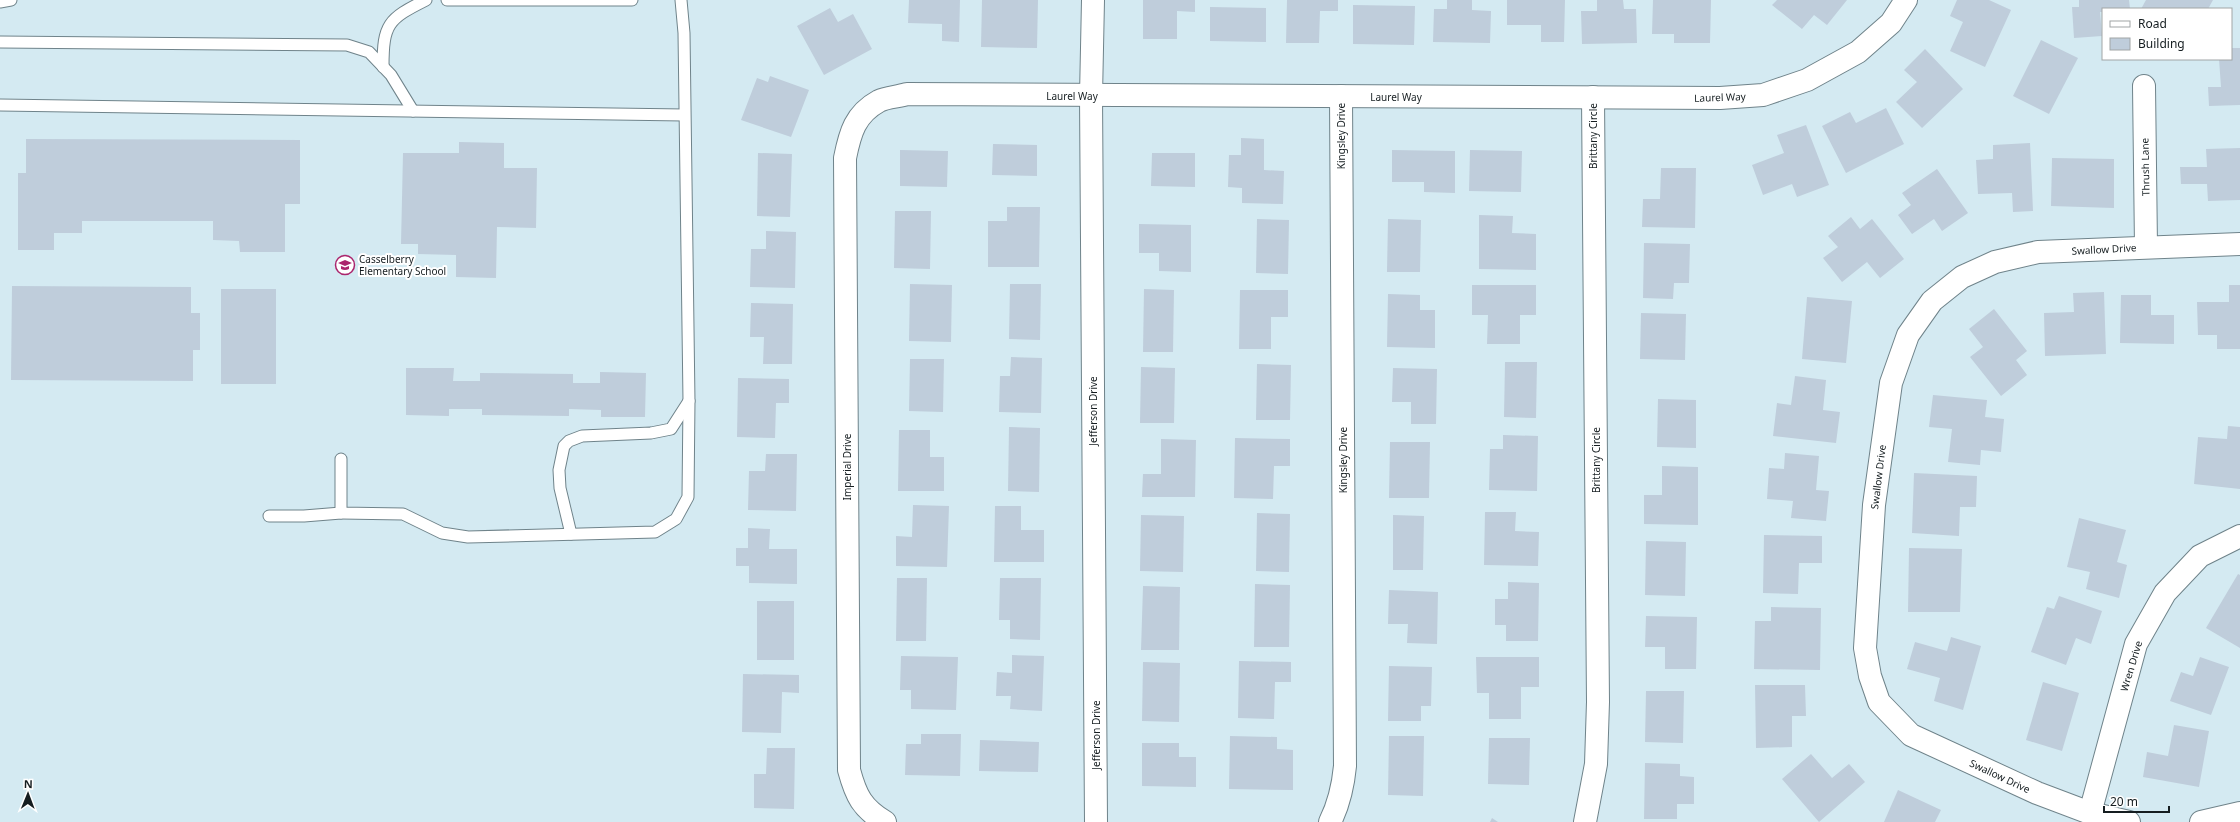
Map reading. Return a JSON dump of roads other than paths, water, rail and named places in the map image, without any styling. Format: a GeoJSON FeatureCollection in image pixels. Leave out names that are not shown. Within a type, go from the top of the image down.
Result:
{"type":"FeatureCollection","features":[{"type":"Feature","properties":{"kind":"street","name":"Jefferson Drive"},"geometry":{"type":"LineString","coordinates":[[1093,0],[1091,96],[1096,822]]}},
{"type":"Feature","properties":{"kind":"street","name":"Laurel Way"},"geometry":{"type":"LineString","coordinates":[[859,118],[880,101],[907,94],[1593,98],[1720,98],[1763,95],[1807,80],[1858,52],[1891,23],[1906,0]]}},
{"type":"Feature","properties":{"kind":"street","name":"Thrush Lane"},"geometry":{"type":"LineString","coordinates":[[2144,86],[2146,247]]}},
{"type":"Feature","properties":{"kind":"street","name":"Kingsley Drive"},"geometry":{"type":"LineString","coordinates":[[1330,822],[1338,806],[1343,786],[1345,766],[1341,96]]}},
{"type":"Feature","properties":{"kind":"street","name":"Brittany Circle"},"geometry":{"type":"LineString","coordinates":[[1585,822],[1596,764],[1598,702],[1593,98]]}},
{"type":"Feature","properties":{"kind":"street","name":"Imperial Drive"},"geometry":{"type":"LineString","coordinates":[[859,118],[850,132],[845,158],[850,770],[854,792],[878,817]]}},
{"type":"Feature","properties":{"kind":"street","name":"Swallow Drive"},"geometry":{"type":"LineString","coordinates":[[2129,822],[2090,813],[2037,793],[1911,735],[1879,702],[1870,676],[1865,648],[1874,505],[1891,383],[1908,335],[1932,301],[1962,277],[1995,262],[2038,252],[2240,244]]}},
{"type":"Feature","properties":{"kind":"street","name":"Wren Drive"},"geometry":{"type":"LineString","coordinates":[[2090,813],[2136,644],[2165,593],[2200,556],[2240,536]]}},
{"type":"Feature","properties":{"kind":"street"},"geometry":{"type":"LineString","coordinates":[[2201,822],[2240,813]]}},
{"type":"Feature","properties":{"kind":"lane"},"geometry":{"type":"LineString","coordinates":[[0,2],[11,0]]}},
{"type":"Feature","properties":{"kind":"lane"},"geometry":{"type":"LineString","coordinates":[[383,67],[383,47],[386,29],[398,14],[426,0]]}},
{"type":"Feature","properties":{"kind":"lane"},"geometry":{"type":"LineString","coordinates":[[447,0],[632,0]]}},
{"type":"Feature","properties":{"kind":"lane"},"geometry":{"type":"LineString","coordinates":[[269,516],[304,516],[341,513],[403,514],[442,533],[468,537],[655,532],[676,519],[688,497],[689,401],[684,34],[681,0]]}},
{"type":"Feature","properties":{"kind":"lane"},"geometry":{"type":"LineString","coordinates":[[0,42],[347,45],[369,52],[383,67],[413,111]]}},
{"type":"Feature","properties":{"kind":"lane"},"geometry":{"type":"LineString","coordinates":[[0,105],[684,115]]}},
{"type":"Feature","properties":{"kind":"lane"},"geometry":{"type":"LineString","coordinates":[[571,534],[560,488],[558,470],[564,446],[570,441],[582,436],[651,433],[671,429],[689,401]]}},
{"type":"Feature","properties":{"kind":"lane"},"geometry":{"type":"LineString","coordinates":[[341,459],[341,513]]}},
{"type":"Feature","properties":{"kind":"place","name":"Casselberry Elementary School"},"geometry":{"type":"Point","coordinates":[345,265]}}]}
